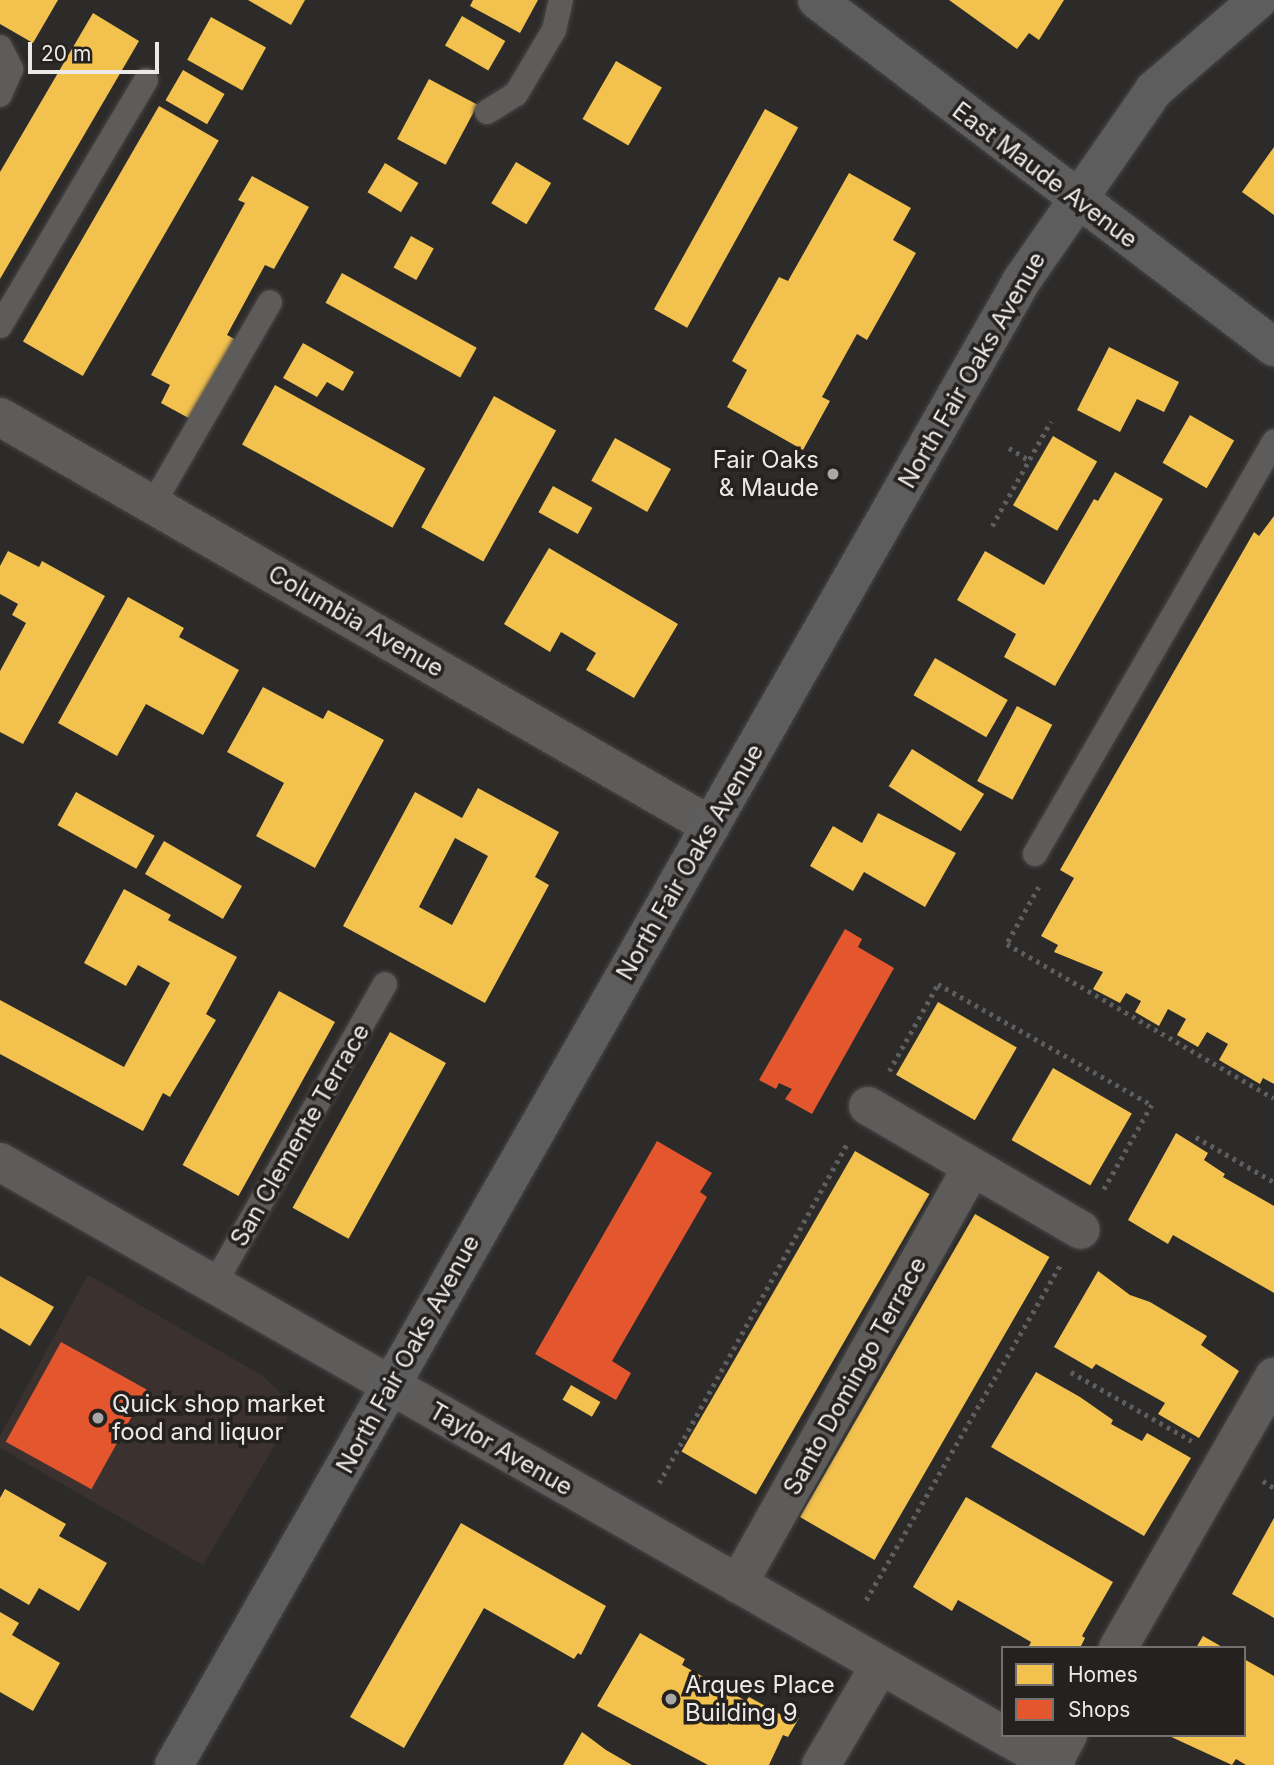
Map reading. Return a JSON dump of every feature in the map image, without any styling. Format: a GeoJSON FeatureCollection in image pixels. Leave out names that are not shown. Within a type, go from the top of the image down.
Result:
{"type":"FeatureCollection","features":[{"type":"Feature","properties":{"kind":"main road","name":"East Maude Avenue"},"geometry":{"type":"LineString","coordinates":[[817,0],[1075,200],[1274,347]]}},
{"type":"Feature","properties":{"kind":"main road","name":"North Fair Oaks Avenue"},"geometry":{"type":"LineString","coordinates":[[174,1765],[1002,315],[1075,200],[1154,90],[1258,0]]}},
{"type":"Feature","properties":{"kind":"street","name":"Columbia Avenue"},"geometry":{"type":"LineString","coordinates":[[0,417],[711,826]]}},
{"type":"Feature","properties":{"kind":"street"},"geometry":{"type":"LineString","coordinates":[[868,1106],[1081,1230]]}},
{"type":"Feature","properties":{"kind":"street","name":"Taylor Avenue"},"geometry":{"type":"LineString","coordinates":[[0,1162],[879,1667],[1001,1734]]}},
{"type":"Feature","properties":{"kind":"street","name":"Santo Domingo Terrace"},"geometry":{"type":"LineString","coordinates":[[738,1584],[972,1167]]}},
{"type":"Feature","properties":{"kind":"street"},"geometry":{"type":"LineString","coordinates":[[1119,1646],[1274,1377]]}},
{"type":"Feature","properties":{"kind":"street"},"geometry":{"type":"LineString","coordinates":[[821,1765],[879,1667]]}},
{"type":"Feature","properties":{"kind":"street","name":"Taylor Avenue"},"geometry":{"type":"LineString","coordinates":[[1009,1737],[1059,1755]]}},
{"type":"Feature","properties":{"kind":"lane"},"geometry":{"type":"LineString","coordinates":[[487,112],[516,94],[554,30],[561,0]]}},
{"type":"Feature","properties":{"kind":"lane"},"geometry":{"type":"LineString","coordinates":[[0,47],[11,69],[0,95]]}},
{"type":"Feature","properties":{"kind":"lane"},"geometry":{"type":"LineString","coordinates":[[0,326],[146,80]]}},
{"type":"Feature","properties":{"kind":"lane"},"geometry":{"type":"LineString","coordinates":[[153,504],[270,302]]}},
{"type":"Feature","properties":{"kind":"lane"},"geometry":{"type":"LineString","coordinates":[[1035,854],[1274,441]]}},
{"type":"Feature","properties":{"kind":"lane","name":"San Clemente Terrace"},"geometry":{"type":"LineString","coordinates":[[214,1285],[385,984]]}},
{"type":"Feature","properties":{"kind":"path"},"geometry":{"type":"LineString","coordinates":[[992,526],[1051,421]]}},
{"type":"Feature","properties":{"kind":"path"},"geometry":{"type":"LineString","coordinates":[[1009,448],[1029,460]]}},
{"type":"Feature","properties":{"kind":"path"},"geometry":{"type":"LineString","coordinates":[[1041,884],[1007,944],[1274,1098]]}},
{"type":"Feature","properties":{"kind":"path"},"geometry":{"type":"LineString","coordinates":[[1196,1138],[1274,1182]]}},
{"type":"Feature","properties":{"kind":"path"},"geometry":{"type":"LineString","coordinates":[[1071,1372],[1274,1488]]}},
{"type":"Feature","properties":{"kind":"shaded area"},"geometry":{"type":"Polygon","coordinates":[[[88,1275],[263,1376],[288,1400],[286,1427],[203,1565],[0,1448],[0,1436],[88,1275]]]}},
{"type":"Feature","properties":{"kind":"building: Homes"},"geometry":{"type":"Polygon","coordinates":[[[0,0],[58,0],[33,43],[0,24],[0,0]]]}},
{"type":"Feature","properties":{"kind":"building: Homes"},"geometry":{"type":"Polygon","coordinates":[[[248,0],[305,0],[291,25],[248,0]]]}},
{"type":"Feature","properties":{"kind":"building: Homes"},"geometry":{"type":"Polygon","coordinates":[[[473,0],[538,0],[520,33],[470,6],[473,0]]]}},
{"type":"Feature","properties":{"kind":"building: Homes"},"geometry":{"type":"Polygon","coordinates":[[[949,0],[1064,0],[1039,40],[1029,33],[1017,49],[949,0]]]}},
{"type":"Feature","properties":{"kind":"building: Homes"},"geometry":{"type":"Polygon","coordinates":[[[93,13],[139,41],[0,279],[0,172],[93,13]]]}},
{"type":"Feature","properties":{"kind":"building: Homes"},"geometry":{"type":"Polygon","coordinates":[[[462,16],[505,41],[488,70],[445,45],[462,16]]]}},
{"type":"Feature","properties":{"kind":"building: Homes"},"geometry":{"type":"Polygon","coordinates":[[[211,17],[266,48],[242,90],[187,60],[211,17]]]}},
{"type":"Feature","properties":{"kind":"building: Homes"},"geometry":{"type":"Polygon","coordinates":[[[616,61],[662,88],[628,146],[582,119],[616,61]]]}},
{"type":"Feature","properties":{"kind":"building: Homes"},"geometry":{"type":"Polygon","coordinates":[[[183,70],[225,94],[207,124],[166,100],[183,70]]]}},
{"type":"Feature","properties":{"kind":"building: Homes"},"geometry":{"type":"Polygon","coordinates":[[[429,79],[478,105],[446,165],[397,139],[429,79]]]}},
{"type":"Feature","properties":{"kind":"building: Homes"},"geometry":{"type":"Polygon","coordinates":[[[159,106],[219,140],[83,376],[23,342],[159,106]]]}},
{"type":"Feature","properties":{"kind":"building: Homes"},"geometry":{"type":"Polygon","coordinates":[[[765,109],[798,127],[687,328],[654,309],[765,109]]]}},
{"type":"Feature","properties":{"kind":"building: Homes"},"geometry":{"type":"Polygon","coordinates":[[[1274,147],[1274,215],[1242,192],[1274,147]]]}},
{"type":"Feature","properties":{"kind":"building: Homes"},"geometry":{"type":"Polygon","coordinates":[[[516,162],[551,183],[526,224],[491,203],[516,162]]]}},
{"type":"Feature","properties":{"kind":"building: Homes"},"geometry":{"type":"Polygon","coordinates":[[[385,163],[418,183],[401,212],[367,192],[385,163]]]}},
{"type":"Feature","properties":{"kind":"building: Homes"},"geometry":{"type":"Polygon","coordinates":[[[849,173],[911,208],[893,240],[916,253],[867,340],[857,334],[822,397],[830,401],[803,450],[727,407],[747,370],[732,361],[779,277],[788,281],[849,173]]]}},
{"type":"Feature","properties":{"kind":"building: Homes"},"geometry":{"type":"Polygon","coordinates":[[[252,176],[309,207],[274,269],[265,265],[227,335],[238,341],[194,421],[161,403],[170,385],[151,375],[245,203],[238,200],[252,176]]]}},
{"type":"Feature","properties":{"kind":"building: Homes"},"geometry":{"type":"Polygon","coordinates":[[[411,236],[434,249],[416,280],[394,267],[411,236]]]}},
{"type":"Feature","properties":{"kind":"building: Homes"},"geometry":{"type":"Polygon","coordinates":[[[342,273],[477,348],[460,377],[326,303],[342,273]]]}},
{"type":"Feature","properties":{"kind":"building: Homes"},"geometry":{"type":"Polygon","coordinates":[[[303,343],[354,372],[343,391],[327,382],[317,397],[283,378],[303,343]]]}},
{"type":"Feature","properties":{"kind":"building: Homes"},"geometry":{"type":"Polygon","coordinates":[[[1109,347],[1179,382],[1164,412],[1137,399],[1120,432],[1077,410],[1109,347]]]}},
{"type":"Feature","properties":{"kind":"building: Homes"},"geometry":{"type":"Polygon","coordinates":[[[275,385],[425,468],[392,528],[242,444],[275,385]]]}},
{"type":"Feature","properties":{"kind":"building: Homes"},"geometry":{"type":"Polygon","coordinates":[[[494,396],[556,430],[483,562],[421,527],[494,396]]]}},
{"type":"Feature","properties":{"kind":"building: Homes"},"geometry":{"type":"Polygon","coordinates":[[[1190,415],[1234,440],[1207,488],[1162,463],[1190,415]]]}},
{"type":"Feature","properties":{"kind":"building: Homes"},"geometry":{"type":"Polygon","coordinates":[[[1053,436],[1097,462],[1057,531],[1013,505],[1053,436]]]}},
{"type":"Feature","properties":{"kind":"building: Homes"},"geometry":{"type":"Polygon","coordinates":[[[615,438],[671,469],[647,512],[591,481],[615,438]]]}},
{"type":"Feature","properties":{"kind":"building: Homes"},"geometry":{"type":"Polygon","coordinates":[[[1115,472],[1163,499],[1055,686],[1004,657],[1016,634],[957,600],[985,551],[1044,585],[1094,499],[1098,501],[1115,472]]]}},
{"type":"Feature","properties":{"kind":"building: Homes"},"geometry":{"type":"Polygon","coordinates":[[[553,486],[592,508],[578,534],[538,512],[553,486]]]}},
{"type":"Feature","properties":{"kind":"building: Homes"},"geometry":{"type":"Polygon","coordinates":[[[1274,516],[1274,1084],[1263,1078],[1260,1084],[1219,1060],[1228,1044],[1207,1032],[1198,1047],[1177,1035],[1186,1019],[1168,1009],[1159,1026],[1135,1012],[1141,1001],[1126,993],[1120,1003],[1093,989],[1103,972],[1054,952],[1058,945],[1041,936],[1074,878],[1060,870],[1254,532],[1259,536],[1274,516]]]}},
{"type":"Feature","properties":{"kind":"building: Homes"},"geometry":{"type":"Polygon","coordinates":[[[549,548],[678,624],[634,698],[586,670],[596,653],[561,632],[550,652],[504,624],[549,548]]]}},
{"type":"Feature","properties":{"kind":"building: Homes"},"geometry":{"type":"Polygon","coordinates":[[[8,551],[39,567],[42,561],[105,596],[23,744],[0,732],[0,671],[26,623],[12,615],[18,604],[0,594],[0,566],[8,551]]]}},
{"type":"Feature","properties":{"kind":"building: Homes"},"geometry":{"type":"Polygon","coordinates":[[[128,597],[184,628],[179,637],[239,670],[203,735],[146,704],[117,756],[58,723],[128,597]]]}},
{"type":"Feature","properties":{"kind":"building: Homes"},"geometry":{"type":"Polygon","coordinates":[[[935,658],[1008,700],[986,737],[914,695],[935,658]]]}},
{"type":"Feature","properties":{"kind":"building: Homes"},"geometry":{"type":"Polygon","coordinates":[[[263,687],[323,719],[328,710],[384,740],[315,868],[256,836],[284,783],[227,752],[263,687]]]}},
{"type":"Feature","properties":{"kind":"building: Homes"},"geometry":{"type":"Polygon","coordinates":[[[1017,706],[1052,725],[1012,800],[977,781],[1017,706]]]}},
{"type":"Feature","properties":{"kind":"building: Homes"},"geometry":{"type":"Polygon","coordinates":[[[912,749],[984,794],[961,831],[889,786],[912,749]]]}},
{"type":"Feature","properties":{"kind":"building: Homes"},"geometry":{"type":"Polygon","coordinates":[[[478,788],[559,832],[535,877],[549,885],[485,1003],[343,926],[415,792],[462,818],[478,788]],[[455,838],[419,907],[452,925],[488,856],[455,838]]]}},
{"type":"Feature","properties":{"kind":"building: Homes"},"geometry":{"type":"Polygon","coordinates":[[[76,792],[155,836],[136,869],[58,825],[76,792]]]}},
{"type":"Feature","properties":{"kind":"building: Homes"},"geometry":{"type":"Polygon","coordinates":[[[878,813],[956,853],[925,907],[864,872],[853,891],[810,866],[833,826],[862,843],[878,813]]]}},
{"type":"Feature","properties":{"kind":"building: Homes"},"geometry":{"type":"Polygon","coordinates":[[[164,841],[242,886],[223,919],[145,874],[164,841]]]}},
{"type":"Feature","properties":{"kind":"building: Homes"},"geometry":{"type":"Polygon","coordinates":[[[124,889],[171,915],[168,920],[237,957],[206,1014],[216,1020],[170,1097],[163,1093],[143,1131],[0,1054],[0,1000],[124,1067],[170,983],[138,965],[126,986],[84,963],[124,889]]]}},
{"type":"Feature","properties":{"kind":"building: Homes"},"geometry":{"type":"Polygon","coordinates":[[[279,991],[335,1022],[238,1196],[183,1165],[279,991]]]}},
{"type":"Feature","properties":{"kind":"building: Homes"},"geometry":{"type":"Polygon","coordinates":[[[938,1002],[1017,1048],[975,1120],[896,1075],[938,1002]]]}},
{"type":"Feature","properties":{"kind":"building: Homes"},"geometry":{"type":"Polygon","coordinates":[[[390,1032],[446,1063],[349,1239],[293,1208],[390,1032]]]}},
{"type":"Feature","properties":{"kind":"building: Homes"},"geometry":{"type":"Polygon","coordinates":[[[1053,1068],[1132,1114],[1090,1185],[1012,1140],[1053,1068]]]}},
{"type":"Feature","properties":{"kind":"building: Homes"},"geometry":{"type":"Polygon","coordinates":[[[1176,1133],[1208,1153],[1204,1160],[1225,1174],[1223,1177],[1274,1206],[1274,1293],[1173,1235],[1168,1244],[1128,1220],[1176,1133]]]}},
{"type":"Feature","properties":{"kind":"building: Homes"},"geometry":{"type":"Polygon","coordinates":[[[855,1151],[929,1194],[756,1495],[682,1452],[855,1151]]]}},
{"type":"Feature","properties":{"kind":"building: Homes"},"geometry":{"type":"Polygon","coordinates":[[[975,1214],[1049,1257],[874,1560],[800,1517],[975,1214]]]}},
{"type":"Feature","properties":{"kind":"building: Homes"},"geometry":{"type":"Polygon","coordinates":[[[1098,1271],[1130,1295],[1150,1302],[1207,1336],[1201,1345],[1239,1371],[1199,1438],[1158,1414],[1165,1403],[1096,1364],[1092,1369],[1054,1347],[1098,1271]]]}},
{"type":"Feature","properties":{"kind":"building: Homes"},"geometry":{"type":"Polygon","coordinates":[[[0,1276],[54,1307],[30,1346],[0,1328],[0,1276]]]}},
{"type":"Feature","properties":{"kind":"building: Homes"},"geometry":{"type":"Polygon","coordinates":[[[1036,1372],[1080,1397],[1113,1420],[1111,1424],[1142,1441],[1147,1433],[1191,1458],[1144,1536],[991,1447],[1036,1372]]]}},
{"type":"Feature","properties":{"kind":"building: Homes"},"geometry":{"type":"Polygon","coordinates":[[[571,1385],[600,1402],[592,1417],[562,1400],[571,1385]]]}},
{"type":"Feature","properties":{"kind":"building: Homes"},"geometry":{"type":"Polygon","coordinates":[[[5,1489],[66,1524],[59,1536],[107,1563],[79,1611],[39,1588],[29,1605],[0,1588],[0,1498],[5,1489]]]}},
{"type":"Feature","properties":{"kind":"building: Homes"},"geometry":{"type":"Polygon","coordinates":[[[966,1497],[1113,1582],[1082,1636],[1085,1638],[1081,1646],[1029,1646],[1031,1642],[958,1600],[952,1611],[913,1587],[966,1497]]]}},
{"type":"Feature","properties":{"kind":"building: Homes"},"geometry":{"type":"Polygon","coordinates":[[[1274,1518],[1274,1618],[1232,1594],[1274,1518]]]}},
{"type":"Feature","properties":{"kind":"building: Homes"},"geometry":{"type":"Polygon","coordinates":[[[461,1523],[606,1606],[581,1655],[578,1653],[574,1659],[484,1608],[404,1748],[350,1717],[461,1523]]]}},
{"type":"Feature","properties":{"kind":"building: Homes"},"geometry":{"type":"Polygon","coordinates":[[[0,1612],[19,1623],[12,1635],[60,1663],[33,1711],[0,1692],[0,1612]]]}},
{"type":"Feature","properties":{"kind":"building: Homes","name":"Arques Place Building 9"},"geometry":{"type":"Polygon","coordinates":[[[640,1633],[685,1659],[682,1665],[746,1701],[749,1697],[787,1718],[790,1713],[799,1718],[788,1737],[783,1735],[769,1765],[708,1765],[597,1706],[640,1633]]]}},
{"type":"Feature","properties":{"kind":"building: Homes"},"geometry":{"type":"Polygon","coordinates":[[[1203,1636],[1220,1646],[1197,1646],[1203,1636]]]}},
{"type":"Feature","properties":{"kind":"building: Homes"},"geometry":{"type":"Polygon","coordinates":[[[1246,1660],[1274,1676],[1274,1765],[1246,1765],[1236,1759],[1232,1765],[1171,1737],[1246,1737],[1246,1660]]]}},
{"type":"Feature","properties":{"kind":"building: Homes"},"geometry":{"type":"Polygon","coordinates":[[[582,1732],[606,1750],[632,1765],[563,1765],[582,1732]]]}},
{"type":"Feature","properties":{"kind":"building: Shops"},"geometry":{"type":"Polygon","coordinates":[[[845,929],[862,939],[858,947],[894,968],[812,1114],[785,1099],[792,1089],[779,1083],[776,1089],[759,1080],[845,929]]]}},
{"type":"Feature","properties":{"kind":"building: Shops"},"geometry":{"type":"Polygon","coordinates":[[[657,1141],[712,1173],[700,1192],[707,1197],[612,1361],[631,1373],[616,1400],[535,1354],[657,1141]]]}},
{"type":"Feature","properties":{"kind":"building: Shops"},"geometry":{"type":"Polygon","coordinates":[[[61,1342],[147,1390],[91,1489],[6,1442],[61,1342]]]}},
{"type":"Feature","properties":{"kind":"place","name":"Fair Oaks & Maude"},"geometry":{"type":"Point","coordinates":[833,474]}},
{"type":"Feature","properties":{"kind":"place","name":"Quick shop market food and liquor"},"geometry":{"type":"Point","coordinates":[98,1418]}},
{"type":"Feature","properties":{"kind":"place","name":"Arques Place Building 9"},"geometry":{"type":"Point","coordinates":[671,1699]}}]}
